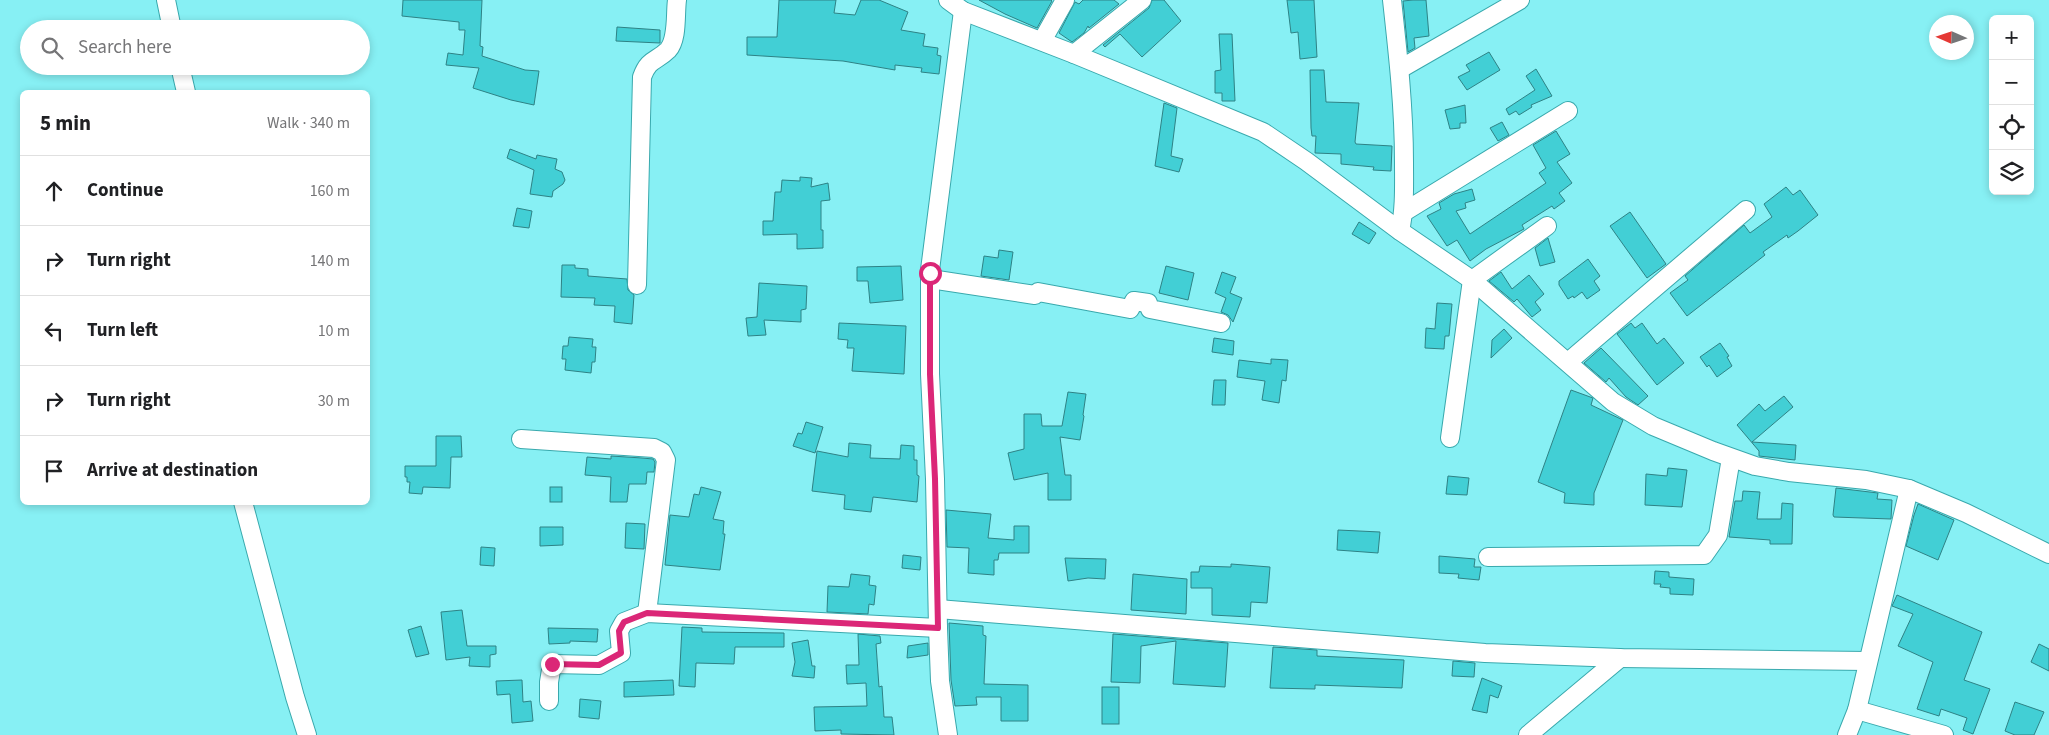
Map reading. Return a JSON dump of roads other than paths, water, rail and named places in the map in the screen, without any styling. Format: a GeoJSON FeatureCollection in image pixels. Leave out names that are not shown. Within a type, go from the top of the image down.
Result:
{"type":"FeatureCollection","features":[{"type":"Feature","properties":{"kind":"street"},"geometry":{"type":"LineString","coordinates":[[166,0],[170,20]]}},
{"type":"Feature","properties":{"kind":"street"},"geometry":{"type":"LineString","coordinates":[[637,285],[642,77],[647,64],[669,49],[673,40],[676,0]]}},
{"type":"Feature","properties":{"kind":"street"},"geometry":{"type":"LineString","coordinates":[[948,0],[963,11],[1042,41],[1263,132],[1306,161],[1400,231],[1472,280],[1613,402],[1653,426],[1731,458],[1756,466],[1789,472],[1866,480],[1909,489],[1966,513],[2049,554]]}},
{"type":"Feature","properties":{"kind":"street"},"geometry":{"type":"LineString","coordinates":[[1042,41],[1065,0]]}},
{"type":"Feature","properties":{"kind":"street"},"geometry":{"type":"LineString","coordinates":[[1074,54],[1142,0]]}},
{"type":"Feature","properties":{"kind":"street"},"geometry":{"type":"LineString","coordinates":[[1392,0],[1400,69],[1404,143],[1404,212],[1400,231]]}},
{"type":"Feature","properties":{"kind":"street"},"geometry":{"type":"LineString","coordinates":[[1400,69],[1520,0]]}},
{"type":"Feature","properties":{"kind":"street"},"geometry":{"type":"LineString","coordinates":[[948,735],[940,681],[935,479],[930,374],[930,273],[942,164],[963,11]]}},
{"type":"Feature","properties":{"kind":"street"},"geometry":{"type":"LineString","coordinates":[[182,75],[186,90]]}},
{"type":"Feature","properties":{"kind":"street"},"geometry":{"type":"LineString","coordinates":[[1404,212],[1568,111]]}},
{"type":"Feature","properties":{"kind":"street"},"geometry":{"type":"LineString","coordinates":[[1568,362],[1746,210]]}},
{"type":"Feature","properties":{"kind":"street"},"geometry":{"type":"LineString","coordinates":[[1450,438],[1472,280],[1547,226]]}},
{"type":"Feature","properties":{"kind":"street"},"geometry":{"type":"LineString","coordinates":[[930,273],[937,280],[1035,296],[1038,292],[1130,309],[1134,301],[1148,303],[1150,309],[1221,322]]}},
{"type":"Feature","properties":{"kind":"street"},"geometry":{"type":"LineString","coordinates":[[521,439],[654,448],[662,452],[666,460],[647,613]]}},
{"type":"Feature","properties":{"kind":"street"},"geometry":{"type":"LineString","coordinates":[[1488,557],[1704,555],[1718,535],[1731,458]]}},
{"type":"Feature","properties":{"kind":"street"},"geometry":{"type":"LineString","coordinates":[[1847,735],[1857,710],[1909,489]]}},
{"type":"Feature","properties":{"kind":"street"},"geometry":{"type":"LineString","coordinates":[[244,505],[295,697],[307,735]]}},
{"type":"Feature","properties":{"kind":"street"},"geometry":{"type":"LineString","coordinates":[[938,609],[1485,653],[1620,658],[1868,661]]}},
{"type":"Feature","properties":{"kind":"street"},"geometry":{"type":"LineString","coordinates":[[549,701],[549,682],[552,664],[599,665],[621,653],[619,631],[624,622],[647,613],[938,628]]}},
{"type":"Feature","properties":{"kind":"street"},"geometry":{"type":"LineString","coordinates":[[1528,735],[1620,658]]}},
{"type":"Feature","properties":{"kind":"street"},"geometry":{"type":"LineString","coordinates":[[1857,710],[1944,735]]}}]}
